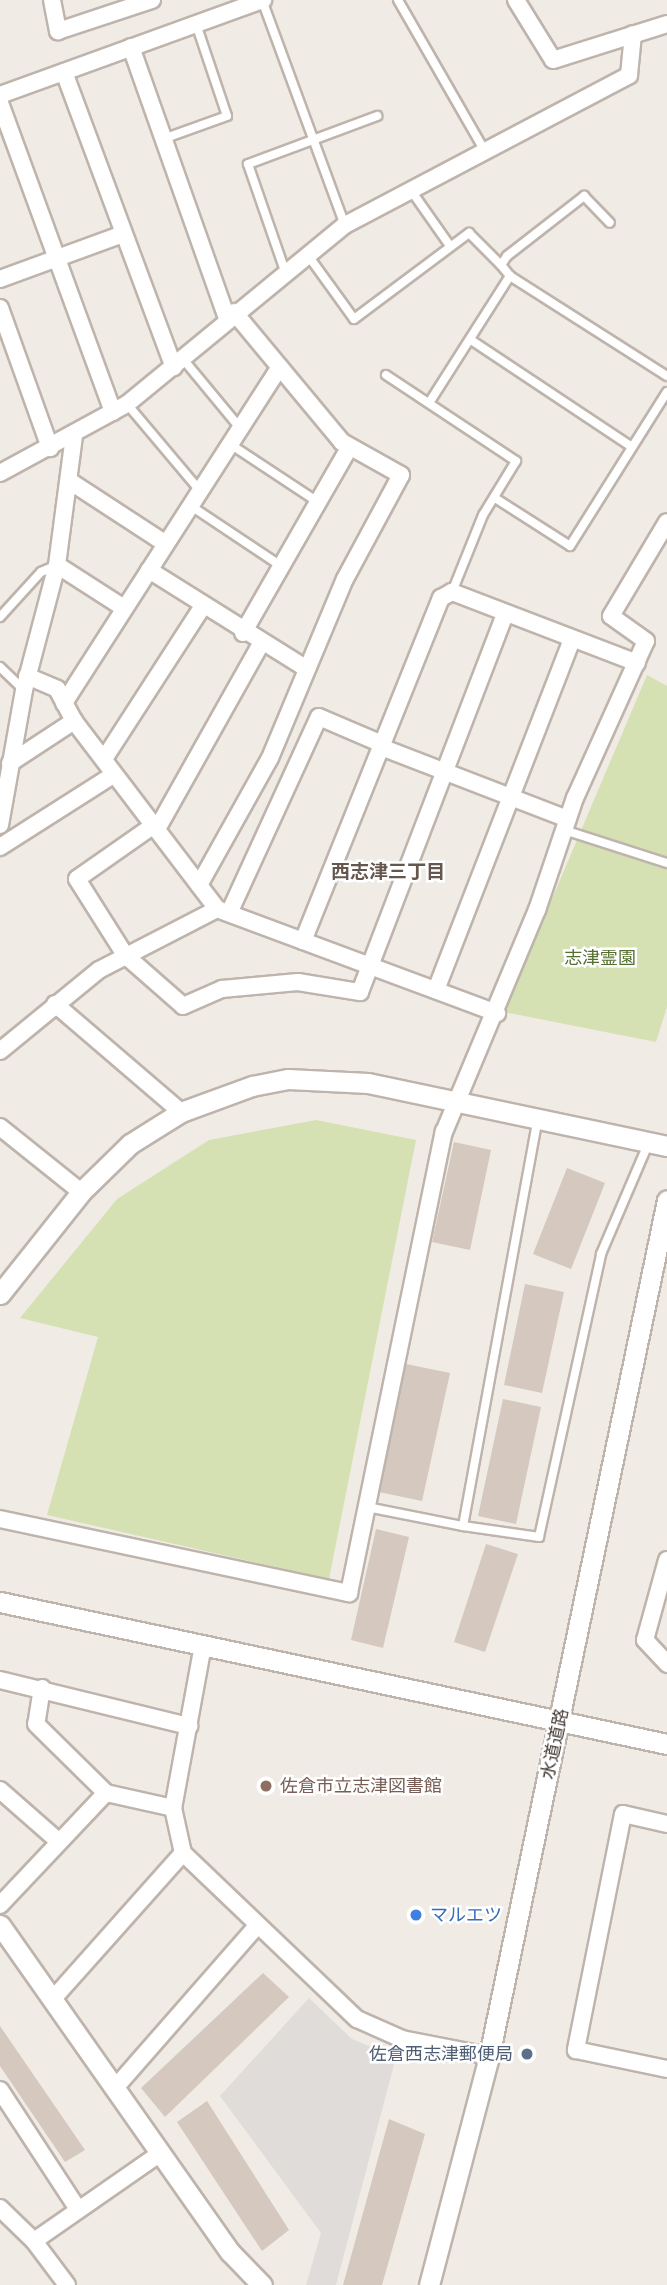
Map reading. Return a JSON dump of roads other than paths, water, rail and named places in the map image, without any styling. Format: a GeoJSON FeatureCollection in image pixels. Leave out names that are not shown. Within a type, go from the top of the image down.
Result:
{"type":"FeatureCollection","features":[{"type":"Feature","properties":{"kind":"street"},"geometry":{"type":"LineString","coordinates":[[52,0],[58,31],[152,0]]}},
{"type":"Feature","properties":{"kind":"street"},"geometry":{"type":"LineString","coordinates":[[0,95],[263,0]]}},
{"type":"Feature","properties":{"kind":"street"},"geometry":{"type":"LineString","coordinates":[[516,0],[553,60],[667,24]]}},
{"type":"Feature","properties":{"kind":"street"},"geometry":{"type":"LineString","coordinates":[[0,473],[74,436],[120,408],[178,363],[306,253],[345,225],[483,148],[629,75],[633,34]]}},
{"type":"Feature","properties":{"kind":"street"},"geometry":{"type":"LineString","coordinates":[[131,47],[162,139],[231,315],[349,447],[401,475],[345,579],[270,758],[199,885]]}},
{"type":"Feature","properties":{"kind":"street"},"geometry":{"type":"LineString","coordinates":[[64,72],[123,234],[178,363]]}},
{"type":"Feature","properties":{"kind":"street"},"geometry":{"type":"LineString","coordinates":[[0,103],[57,258],[120,408]]}},
{"type":"Feature","properties":{"kind":"street"},"geometry":{"type":"LineString","coordinates":[[0,279],[123,234]]}},
{"type":"Feature","properties":{"kind":"street"},"geometry":{"type":"LineString","coordinates":[[0,308],[50,447]]}},
{"type":"Feature","properties":{"kind":"street"},"geometry":{"type":"LineString","coordinates":[[64,703],[280,367]]}},
{"type":"Feature","properties":{"kind":"street"},"geometry":{"type":"LineString","coordinates":[[0,825],[26,683],[57,565],[71,482],[74,436]]}},
{"type":"Feature","properties":{"kind":"street"},"geometry":{"type":"LineString","coordinates":[[243,633],[349,447]]}},
{"type":"Feature","properties":{"kind":"street"},"geometry":{"type":"LineString","coordinates":[[71,482],[166,544]]}},
{"type":"Feature","properties":{"kind":"street"},"geometry":{"type":"LineString","coordinates":[[0,1519],[349,1593],[454,1101],[490,1018],[497,1013],[566,824],[646,640],[611,616],[667,522]]}},
{"type":"Feature","properties":{"kind":"street"},"geometry":{"type":"LineString","coordinates":[[57,565],[124,608]]}},
{"type":"Feature","properties":{"kind":"street"},"geometry":{"type":"LineString","coordinates":[[149,570],[243,633],[307,669]]}},
{"type":"Feature","properties":{"kind":"street"},"geometry":{"type":"LineString","coordinates":[[303,941],[441,598],[452,593],[637,663]]}},
{"type":"Feature","properties":{"kind":"street"},"geometry":{"type":"LineString","coordinates":[[104,759],[203,606]]}},
{"type":"Feature","properties":{"kind":"street"},"geometry":{"type":"LineString","coordinates":[[261,644],[155,827],[77,879],[125,955],[183,1006],[222,989],[298,982],[360,992],[505,614]]}},
{"type":"Feature","properties":{"kind":"street"},"geometry":{"type":"LineString","coordinates":[[436,990],[572,639]]}},
{"type":"Feature","properties":{"kind":"street"},"geometry":{"type":"LineString","coordinates":[[26,683],[57,690],[74,721],[113,775],[199,885],[224,910],[497,1013]]}},
{"type":"Feature","properties":{"kind":"street"},"geometry":{"type":"LineString","coordinates":[[0,1051],[55,1004],[125,955],[224,910],[319,718],[381,746],[511,797],[566,824]]}},
{"type":"Feature","properties":{"kind":"street"},"geometry":{"type":"LineString","coordinates":[[10,763],[74,721]]}},
{"type":"Feature","properties":{"kind":"street"},"geometry":{"type":"LineString","coordinates":[[0,847],[113,775]]}},
{"type":"Feature","properties":{"kind":"street"},"geometry":{"type":"LineString","coordinates":[[55,1004],[181,1112]]}},
{"type":"Feature","properties":{"kind":"street"},"geometry":{"type":"LineString","coordinates":[[0,1294],[81,1192],[130,1144],[181,1112],[218,1096],[288,1079],[368,1083],[658,1144]]}},
{"type":"Feature","properties":{"kind":"street"},"geometry":{"type":"LineString","coordinates":[[0,1127],[81,1192]]}},
{"type":"Feature","properties":{"kind":"street","name":"水道道路"},"geometry":{"type":"LineString","coordinates":[[429,2285],[489,2056],[667,1200]]}},
{"type":"Feature","properties":{"kind":"street"},"geometry":{"type":"LineString","coordinates":[[667,1560],[645,1640],[667,1664]]}},
{"type":"Feature","properties":{"kind":"street"},"geometry":{"type":"LineString","coordinates":[[0,1602],[667,1744]]}},
{"type":"Feature","properties":{"kind":"street"},"geometry":{"type":"LineString","coordinates":[[203,1645],[173,1808],[183,1853],[256,1927],[357,2019],[380,2032],[489,2056]]}},
{"type":"Feature","properties":{"kind":"street"},"geometry":{"type":"LineString","coordinates":[[0,1680],[42,1688],[189,1726]]}},
{"type":"Feature","properties":{"kind":"street"},"geometry":{"type":"LineString","coordinates":[[42,1688],[36,1724],[106,1793],[173,1808]]}},
{"type":"Feature","properties":{"kind":"street"},"geometry":{"type":"LineString","coordinates":[[0,1790],[58,1841]]}},
{"type":"Feature","properties":{"kind":"street"},"geometry":{"type":"LineString","coordinates":[[0,1905],[106,1793]]}},
{"type":"Feature","properties":{"kind":"street"},"geometry":{"type":"LineString","coordinates":[[667,1824],[623,1814],[576,2050],[667,2069]]}},
{"type":"Feature","properties":{"kind":"street"},"geometry":{"type":"LineString","coordinates":[[52,2000],[183,1853]]}},
{"type":"Feature","properties":{"kind":"street"},"geometry":{"type":"LineString","coordinates":[[0,1925],[230,2252],[262,2285]]}},
{"type":"Feature","properties":{"kind":"street"},"geometry":{"type":"LineString","coordinates":[[115,2088],[256,1927]]}},
{"type":"Feature","properties":{"kind":"street"},"geometry":{"type":"LineString","coordinates":[[0,2090],[78,2209]]}},
{"type":"Feature","properties":{"kind":"street"},"geometry":{"type":"LineString","coordinates":[[34,2241],[159,2154]]}},
{"type":"Feature","properties":{"kind":"street"},"geometry":{"type":"LineString","coordinates":[[0,2208],[34,2241],[67,2285]]}},
{"type":"Feature","properties":{"kind":"lane"},"geometry":{"type":"LineString","coordinates":[[263,0],[345,225]]}},
{"type":"Feature","properties":{"kind":"lane"},"geometry":{"type":"LineString","coordinates":[[398,0],[483,148]]}},
{"type":"Feature","properties":{"kind":"lane"},"geometry":{"type":"LineString","coordinates":[[162,139],[227,116],[196,24]]}},
{"type":"Feature","properties":{"kind":"lane"},"geometry":{"type":"LineString","coordinates":[[285,271],[248,164],[377,116]]}},
{"type":"Feature","properties":{"kind":"lane"},"geometry":{"type":"LineString","coordinates":[[410,189],[450,247]]}},
{"type":"Feature","properties":{"kind":"lane"},"geometry":{"type":"LineString","coordinates":[[501,265],[584,196],[610,223]]}},
{"type":"Feature","properties":{"kind":"lane"},"geometry":{"type":"LineString","coordinates":[[306,253],[354,319],[469,233],[510,276],[667,376]]}},
{"type":"Feature","properties":{"kind":"lane"},"geometry":{"type":"LineString","coordinates":[[429,403],[510,276]]}},
{"type":"Feature","properties":{"kind":"lane"},"geometry":{"type":"LineString","coordinates":[[471,340],[632,447]]}},
{"type":"Feature","properties":{"kind":"lane"},"geometry":{"type":"LineString","coordinates":[[178,363],[240,429]]}},
{"type":"Feature","properties":{"kind":"lane"},"geometry":{"type":"LineString","coordinates":[[386,375],[516,461],[483,515],[452,593]]}},
{"type":"Feature","properties":{"kind":"lane"},"geometry":{"type":"LineString","coordinates":[[495,498],[570,546],[667,392]]}},
{"type":"Feature","properties":{"kind":"lane"},"geometry":{"type":"LineString","coordinates":[[120,408],[201,492]]}},
{"type":"Feature","properties":{"kind":"lane"},"geometry":{"type":"LineString","coordinates":[[230,444],[318,502]]}},
{"type":"Feature","properties":{"kind":"lane"},"geometry":{"type":"LineString","coordinates":[[191,506],[281,566]]}},
{"type":"Feature","properties":{"kind":"lane"},"geometry":{"type":"LineString","coordinates":[[0,617],[41,572],[57,565]]}},
{"type":"Feature","properties":{"kind":"lane"},"geometry":{"type":"LineString","coordinates":[[0,667],[26,683]]}},
{"type":"Feature","properties":{"kind":"lane"},"geometry":{"type":"LineString","coordinates":[[566,824],[667,863]]}},
{"type":"Feature","properties":{"kind":"lane"},"geometry":{"type":"LineString","coordinates":[[463,1526],[538,1119]]}},
{"type":"Feature","properties":{"kind":"lane"},"geometry":{"type":"LineString","coordinates":[[367,1507],[463,1526],[539,1537],[601,1254],[658,1144]]}},
{"type":"Feature","properties":{"kind":"place","name":"佐倉市立志津図書館"},"geometry":{"type":"Point","coordinates":[266,1786]}},
{"type":"Feature","properties":{"kind":"place","name":"マルエツ"},"geometry":{"type":"Point","coordinates":[416,1915]}},
{"type":"Feature","properties":{"kind":"place","name":"佐倉西志津郵便局"},"geometry":{"type":"Point","coordinates":[527,2054]}},
{"type":"Feature","properties":{"kind":"district","name":"西志津三丁目"},"geometry":{"type":"Point","coordinates":[388,873]}},
{"type":"Feature","properties":{"kind":"park label","name":"志津霊園"},"geometry":{"type":"Point","coordinates":[600,958]}}]}
